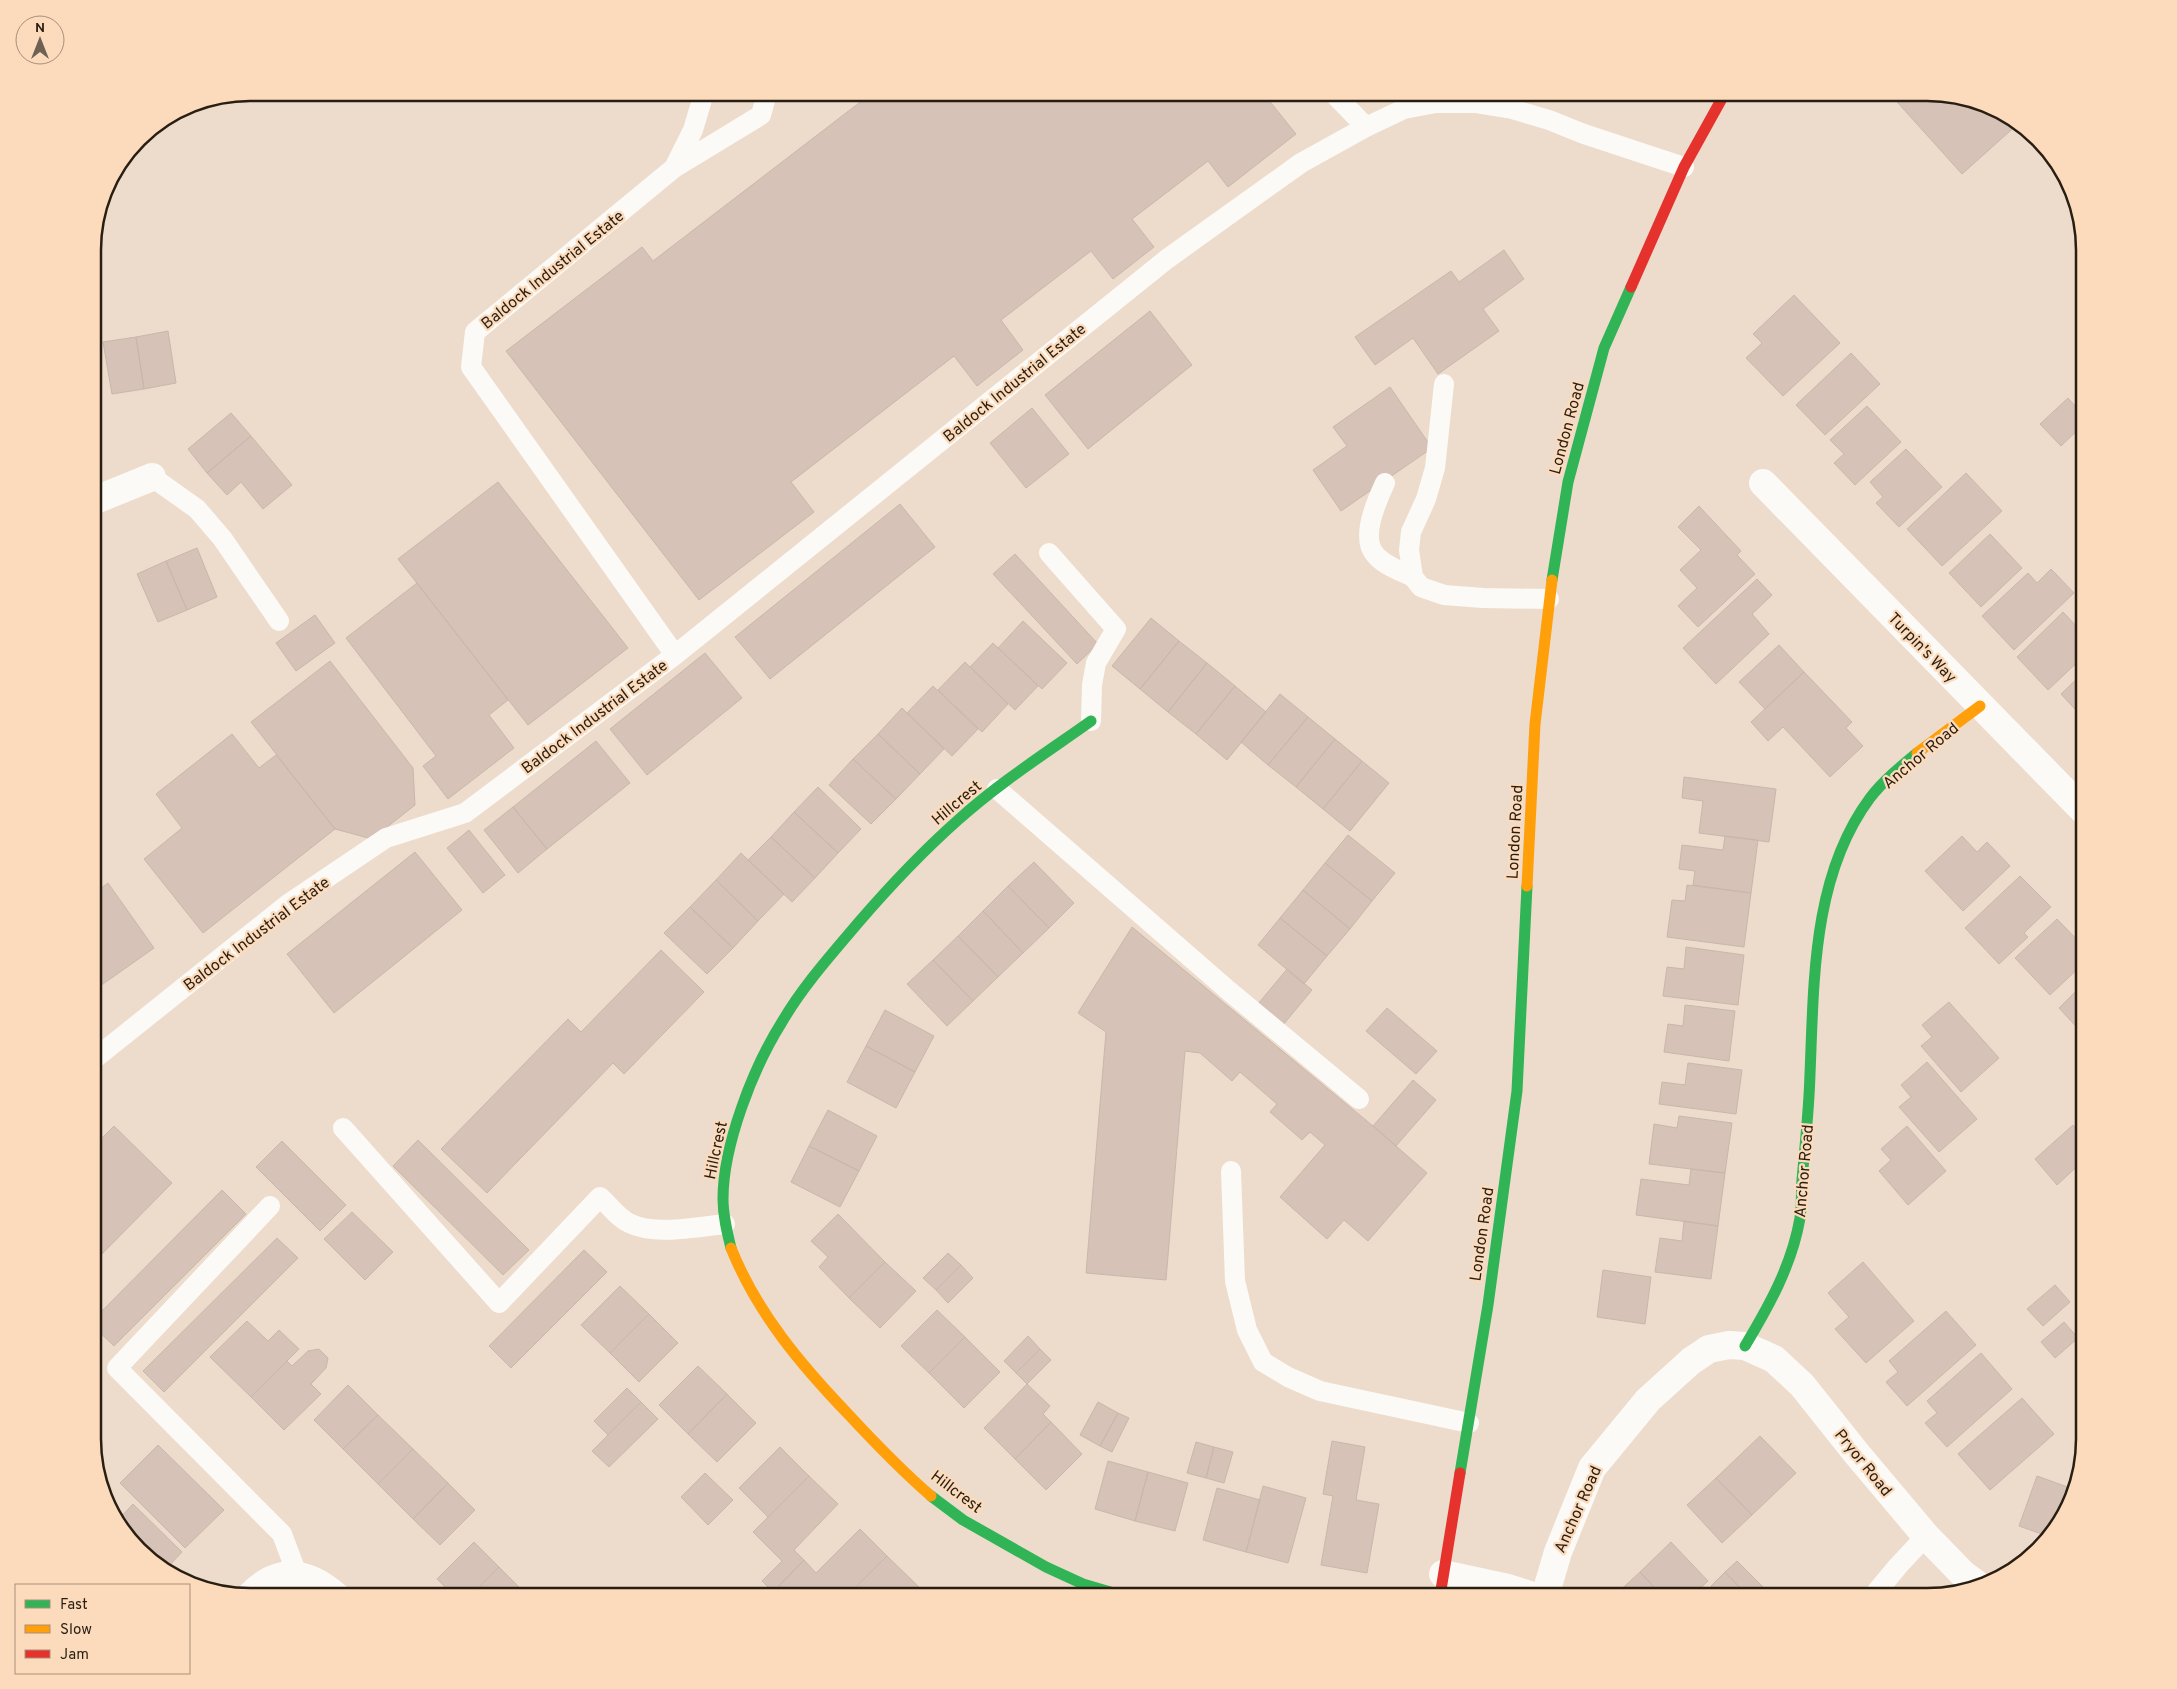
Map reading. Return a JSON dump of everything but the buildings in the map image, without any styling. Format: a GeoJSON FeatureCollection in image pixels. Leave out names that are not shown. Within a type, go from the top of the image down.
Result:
{"type":"FeatureCollection","features":[{"type":"Feature","properties":{"kind":"street","name":"London Road"},"geometry":{"type":"LineString","coordinates":[[1442,1585],[1488,1306],[1517,1091],[1535,724],[1549,599],[1568,482],[1604,348],[1684,167],[1719,101]]}},
{"type":"Feature","properties":{"kind":"street"},"geometry":{"type":"LineString","coordinates":[[102,497],[152,477]]}},
{"type":"Feature","properties":{"kind":"street","name":"Turpin's Way"},"geometry":{"type":"LineString","coordinates":[[1763,483],[2076,803]]}},
{"type":"Feature","properties":{"kind":"street","name":"Anchor Road"},"geometry":{"type":"LineString","coordinates":[[1547,1588],[1558,1552],[1592,1468],[1648,1400],[1690,1361],[1709,1349],[1729,1345],[1745,1346],[1768,1308],[1782,1279],[1800,1217],[1808,1116],[1813,1004],[1823,906],[1830,876],[1855,820],[1870,797],[1890,777],[1980,706]]}},
{"type":"Feature","properties":{"kind":"street","name":"Hillcrest"},"geometry":{"type":"LineString","coordinates":[[1091,721],[997,790],[942,834],[853,928],[811,981],[778,1028],[757,1069],[742,1106],[724,1176],[725,1224],[736,1262],[753,1296],[781,1336],[834,1399],[886,1454],[951,1512],[1013,1549],[1082,1584],[1096,1588]]}},
{"type":"Feature","properties":{"kind":"street","name":"Pryor Road"},"geometry":{"type":"LineString","coordinates":[[1745,1346],[1774,1359],[1802,1384],[1857,1454],[1926,1536],[1963,1574],[1973,1580]]}},
{"type":"Feature","properties":{"kind":"street"},"geometry":{"type":"LineString","coordinates":[[258,1588],[278,1576],[297,1574],[315,1581],[325,1588]]}},
{"type":"Feature","properties":{"kind":"street"},"geometry":{"type":"LineString","coordinates":[[1442,1585],[1508,1588]]}},
{"type":"Feature","properties":{"kind":"lane"},"geometry":{"type":"LineString","coordinates":[[1342,101],[1366,127]]}},
{"type":"Feature","properties":{"kind":"lane","name":"Baldock Industrial Estate"},"geometry":{"type":"LineString","coordinates":[[674,168],[693,130],[701,102]]}},
{"type":"Feature","properties":{"kind":"lane","name":"Baldock Industrial Estate"},"geometry":{"type":"LineString","coordinates":[[675,655],[471,367],[475,332],[674,168],[761,115],[764,102]]}},
{"type":"Feature","properties":{"kind":"lane","name":"Baldock Industrial Estate"},"geometry":{"type":"LineString","coordinates":[[102,1053],[288,904],[386,838],[464,813],[675,655],[1167,259],[1301,163],[1366,127],[1404,109],[1436,103],[1475,103],[1512,109],[1549,120],[1584,134],[1684,167]]}},
{"type":"Feature","properties":{"kind":"lane"},"geometry":{"type":"LineString","coordinates":[[1444,384],[1435,468],[1426,499],[1411,532],[1409,550],[1410,567],[1413,577],[1421,587],[1444,595],[1483,598],[1549,599]]}},
{"type":"Feature","properties":{"kind":"lane"},"geometry":{"type":"LineString","coordinates":[[152,477],[196,509],[222,538],[279,621]]}},
{"type":"Feature","properties":{"kind":"lane"},"geometry":{"type":"LineString","coordinates":[[1385,483],[1374,506],[1369,533],[1370,544],[1373,553],[1378,558],[1413,577]]}},
{"type":"Feature","properties":{"kind":"lane"},"geometry":{"type":"LineString","coordinates":[[1048,553],[1116,629],[1096,663],[1092,685],[1091,721]]}},
{"type":"Feature","properties":{"kind":"lane"},"geometry":{"type":"LineString","coordinates":[[997,790],[1229,991],[1359,1099]]}},
{"type":"Feature","properties":{"kind":"lane"},"geometry":{"type":"LineString","coordinates":[[343,1128],[499,1303],[600,1198],[628,1223],[646,1229],[672,1229],[725,1224]]}},
{"type":"Feature","properties":{"kind":"lane"},"geometry":{"type":"LineString","coordinates":[[1231,1171],[1235,1282],[1247,1330],[1263,1362],[1288,1378],[1320,1391],[1469,1423]]}},
{"type":"Feature","properties":{"kind":"lane"},"geometry":{"type":"LineString","coordinates":[[270,1206],[117,1368],[282,1534],[297,1574]]}},
{"type":"Feature","properties":{"kind":"lane"},"geometry":{"type":"LineString","coordinates":[[1880,1588],[1926,1536]]}},
{"type":"Feature","properties":{"kind":"traffic: fast"},"geometry":{"type":"LineString","coordinates":[[1552,580],[1568,482],[1604,348],[1631,287]]}},
{"type":"Feature","properties":{"kind":"traffic: fast"},"geometry":{"type":"LineString","coordinates":[[731,1248],[724,1218],[723,1199],[724,1178],[734,1131],[761,1061],[782,1022],[799,996],[870,910],[906,870],[945,832],[1006,781],[1091,721]]}},
{"type":"Feature","properties":{"kind":"traffic: fast"},"geometry":{"type":"LineString","coordinates":[[1745,1346],[1763,1316],[1785,1269],[1800,1218],[1809,1101],[1815,966],[1827,895],[1837,861],[1851,828],[1870,798],[1886,780],[1917,753]]}},
{"type":"Feature","properties":{"kind":"traffic: fast"},"geometry":{"type":"LineString","coordinates":[[1460,1473],[1488,1305],[1517,1091],[1527,886]]}},
{"type":"Feature","properties":{"kind":"traffic: fast"},"geometry":{"type":"LineString","coordinates":[[931,1496],[963,1520],[1046,1567],[1083,1584],[1097,1588]]}},
{"type":"Feature","properties":{"kind":"traffic: slow"},"geometry":{"type":"LineString","coordinates":[[1527,886],[1535,724],[1552,580]]}},
{"type":"Feature","properties":{"kind":"traffic: slow"},"geometry":{"type":"LineString","coordinates":[[1917,753],[1980,706]]}},
{"type":"Feature","properties":{"kind":"traffic: slow"},"geometry":{"type":"LineString","coordinates":[[731,1248],[742,1272],[767,1316],[797,1357],[869,1436],[931,1496]]}},
{"type":"Feature","properties":{"kind":"traffic: jam"},"geometry":{"type":"LineString","coordinates":[[1631,287],[1684,167],[1720,101]]}},
{"type":"Feature","properties":{"kind":"traffic: jam"},"geometry":{"type":"LineString","coordinates":[[1441,1588],[1460,1473]]}}]}
